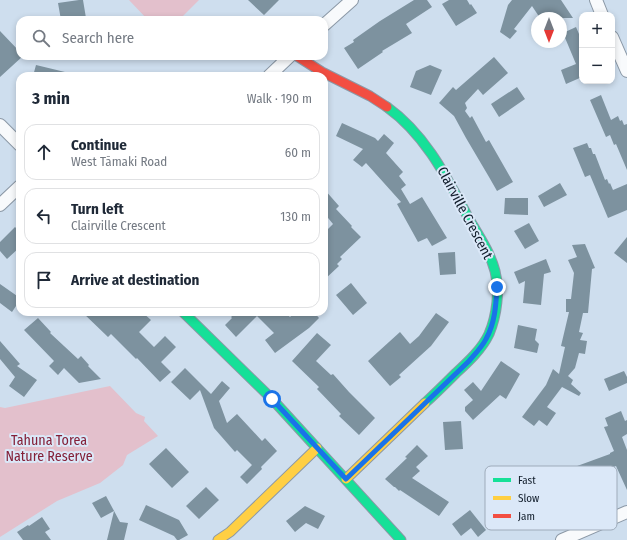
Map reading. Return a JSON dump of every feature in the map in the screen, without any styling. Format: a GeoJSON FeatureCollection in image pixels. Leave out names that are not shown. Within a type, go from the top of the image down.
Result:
{"type":"FeatureCollection","features":[{"type":"Feature","properties":{"kind":"street"},"geometry":{"type":"LineString","coordinates":[[328,21],[352,0]]}},
{"type":"Feature","properties":{"kind":"street"},"geometry":{"type":"LineString","coordinates":[[596,0],[601,12]]}},
{"type":"Feature","properties":{"kind":"street"},"geometry":{"type":"LineString","coordinates":[[615,44],[627,71]]}},
{"type":"Feature","properties":{"kind":"street"},"geometry":{"type":"LineString","coordinates":[[273,72],[286,60]]}},
{"type":"Feature","properties":{"kind":"street","name":"Clairville Crescent"},"geometry":{"type":"LineString","coordinates":[[303,60],[321,72]]}},
{"type":"Feature","properties":{"kind":"street","name":"Clairville Crescent"},"geometry":{"type":"LineString","coordinates":[[328,76],[369,95],[391,109],[417,133],[448,178],[483,244],[496,276],[497,287],[492,323],[486,340],[479,349],[469,361],[346,479]]}},
{"type":"Feature","properties":{"kind":"street"},"geometry":{"type":"LineString","coordinates":[[0,125],[16,141]]}},
{"type":"Feature","properties":{"kind":"street"},"geometry":{"type":"LineString","coordinates":[[0,205],[16,190]]}},
{"type":"Feature","properties":{"kind":"street"},"geometry":{"type":"LineString","coordinates":[[187,316],[266,394],[401,540]]}},
{"type":"Feature","properties":{"kind":"street"},"geometry":{"type":"LineString","coordinates":[[218,540],[230,532],[317,448]]}},
{"type":"Feature","properties":{"kind":"street"},"geometry":{"type":"LineString","coordinates":[[617,516],[627,512]]}},
{"type":"Feature","properties":{"kind":"street"},"geometry":{"type":"LineString","coordinates":[[562,540],[585,530]]}},
{"type":"Feature","properties":{"kind":"green space"},"geometry":{"type":"Polygon","coordinates":[[[129,0],[199,0],[183,16],[144,16],[129,0]]]}},
{"type":"Feature","properties":{"kind":"green space","name":"Tahuna Torea Nature Reserve"},"geometry":{"type":"Polygon","coordinates":[[[110,386],[136,413],[145,417],[144,421],[158,436],[127,455],[123,465],[100,483],[57,501],[0,537],[0,407],[5,408],[110,386]]]}},
{"type":"Feature","properties":{"kind":"building"},"geometry":{"type":"Polygon","coordinates":[[[83,0],[86,16],[60,16],[58,3],[83,0]]]}},
{"type":"Feature","properties":{"kind":"building"},"geometry":{"type":"Polygon","coordinates":[[[248,0],[279,0],[264,15],[248,0]]]}},
{"type":"Feature","properties":{"kind":"building"},"geometry":{"type":"Polygon","coordinates":[[[414,0],[427,0],[432,7],[406,24],[412,33],[382,51],[383,52],[358,69],[344,48],[354,42],[353,40],[380,21],[414,0]]]}},
{"type":"Feature","properties":{"kind":"building"},"geometry":{"type":"Polygon","coordinates":[[[449,0],[467,0],[477,13],[456,26],[442,4],[449,0]]]}},
{"type":"Feature","properties":{"kind":"building"},"geometry":{"type":"Polygon","coordinates":[[[512,0],[561,0],[573,18],[567,18],[567,12],[536,12],[532,6],[514,29],[517,31],[510,39],[500,32],[508,5],[512,0]]]}},
{"type":"Feature","properties":{"kind":"building"},"geometry":{"type":"Polygon","coordinates":[[[576,27],[579,34],[579,78],[566,84],[561,70],[576,64],[567,43],[567,31],[576,27]]]}},
{"type":"Feature","properties":{"kind":"building"},"geometry":{"type":"Polygon","coordinates":[[[0,31],[16,48],[16,60],[19,60],[0,77],[0,31]]]}},
{"type":"Feature","properties":{"kind":"building"},"geometry":{"type":"Polygon","coordinates":[[[494,57],[508,73],[483,95],[478,89],[465,103],[467,108],[465,111],[470,118],[472,116],[486,142],[489,140],[513,182],[497,191],[454,116],[439,103],[453,87],[456,90],[494,57]]]}},
{"type":"Feature","properties":{"kind":"building"},"geometry":{"type":"Polygon","coordinates":[[[36,65],[65,72],[34,72],[36,65]]]}},
{"type":"Feature","properties":{"kind":"building"},"geometry":{"type":"Polygon","coordinates":[[[430,65],[442,70],[431,95],[410,87],[416,71],[430,65]]]}},
{"type":"Feature","properties":{"kind":"building"},"geometry":{"type":"Polygon","coordinates":[[[517,87],[525,99],[499,117],[491,104],[517,87]]]}},
{"type":"Feature","properties":{"kind":"building"},"geometry":{"type":"Polygon","coordinates":[[[601,95],[611,120],[618,116],[624,125],[627,124],[627,170],[616,144],[614,145],[610,135],[606,137],[590,100],[601,95]]]}},
{"type":"Feature","properties":{"kind":"building"},"geometry":{"type":"Polygon","coordinates":[[[342,123],[375,138],[378,141],[384,134],[394,143],[386,153],[403,172],[399,176],[406,185],[401,189],[410,204],[422,197],[447,238],[432,246],[427,238],[418,242],[397,204],[401,202],[366,163],[362,167],[353,160],[363,149],[336,136],[342,123]]]}},
{"type":"Feature","properties":{"kind":"building"},"geometry":{"type":"Polygon","coordinates":[[[587,143],[593,154],[595,154],[605,180],[607,179],[613,190],[627,184],[627,210],[608,218],[590,175],[585,177],[573,148],[587,143]]]}},
{"type":"Feature","properties":{"kind":"building"},"geometry":{"type":"Polygon","coordinates":[[[560,183],[567,195],[544,207],[538,196],[560,183]]]}},
{"type":"Feature","properties":{"kind":"building"},"geometry":{"type":"Polygon","coordinates":[[[328,194],[339,206],[336,209],[361,237],[340,257],[342,259],[337,264],[339,266],[328,276],[328,229],[333,224],[328,218],[328,194]]]}},
{"type":"Feature","properties":{"kind":"building"},"geometry":{"type":"Polygon","coordinates":[[[505,198],[528,198],[528,215],[504,214],[505,198]]]}},
{"type":"Feature","properties":{"kind":"building"},"geometry":{"type":"Polygon","coordinates":[[[529,223],[539,241],[525,249],[514,231],[529,223]]]}},
{"type":"Feature","properties":{"kind":"building"},"geometry":{"type":"Polygon","coordinates":[[[15,227],[16,228],[16,251],[7,259],[0,251],[0,242],[15,227]]]}},
{"type":"Feature","properties":{"kind":"building"},"geometry":{"type":"Polygon","coordinates":[[[627,237],[627,263],[614,253],[627,237]]]}},
{"type":"Feature","properties":{"kind":"building"},"geometry":{"type":"Polygon","coordinates":[[[585,244],[595,268],[592,269],[588,313],[583,313],[579,332],[583,333],[580,340],[587,341],[585,354],[579,353],[575,368],[568,376],[573,380],[571,384],[581,393],[579,396],[562,387],[547,407],[556,413],[547,426],[539,420],[534,426],[522,417],[546,385],[553,369],[559,374],[565,347],[561,346],[569,312],[566,312],[566,299],[571,299],[574,273],[568,260],[577,257],[572,245],[585,244]]]}},
{"type":"Feature","properties":{"kind":"building"},"geometry":{"type":"Polygon","coordinates":[[[455,252],[456,274],[440,275],[438,253],[455,252]]]}},
{"type":"Feature","properties":{"kind":"building"},"geometry":{"type":"Polygon","coordinates":[[[546,259],[551,272],[544,274],[541,305],[523,303],[525,281],[519,284],[514,272],[546,259]]]}},
{"type":"Feature","properties":{"kind":"building"},"geometry":{"type":"Polygon","coordinates":[[[351,283],[367,303],[353,315],[336,295],[351,283]]]}},
{"type":"Feature","properties":{"kind":"building"},"geometry":{"type":"Polygon","coordinates":[[[0,284],[16,295],[16,306],[12,312],[0,303],[0,284]]]}},
{"type":"Feature","properties":{"kind":"building"},"geometry":{"type":"Polygon","coordinates":[[[436,313],[449,322],[431,346],[399,375],[401,377],[390,386],[368,361],[400,332],[410,344],[419,336],[436,313]]]}},
{"type":"Feature","properties":{"kind":"building"},"geometry":{"type":"Polygon","coordinates":[[[86,316],[146,316],[151,320],[139,332],[154,347],[165,336],[176,347],[161,362],[171,372],[160,382],[111,334],[108,337],[86,316]]]}},
{"type":"Feature","properties":{"kind":"building"},"geometry":{"type":"Polygon","coordinates":[[[257,316],[236,337],[225,325],[232,318],[231,317],[257,316]]]}},
{"type":"Feature","properties":{"kind":"building"},"geometry":{"type":"Polygon","coordinates":[[[257,316],[317,316],[319,318],[309,328],[275,353],[265,340],[274,333],[257,316]]]}},
{"type":"Feature","properties":{"kind":"building"},"geometry":{"type":"Polygon","coordinates":[[[38,318],[51,332],[50,333],[78,359],[81,356],[89,365],[88,366],[101,379],[79,383],[64,368],[58,375],[49,366],[54,361],[24,330],[38,318]]]}},
{"type":"Feature","properties":{"kind":"building"},"geometry":{"type":"Polygon","coordinates":[[[518,325],[537,329],[535,340],[539,344],[537,353],[514,348],[518,325]]]}},
{"type":"Feature","properties":{"kind":"building"},"geometry":{"type":"Polygon","coordinates":[[[317,333],[331,345],[316,361],[331,375],[333,374],[375,418],[359,435],[339,416],[341,414],[317,389],[319,387],[292,361],[317,333]]]}},
{"type":"Feature","properties":{"kind":"building"},"geometry":{"type":"Polygon","coordinates":[[[0,341],[20,364],[17,366],[37,380],[24,397],[9,386],[15,377],[0,359],[0,341]]]}},
{"type":"Feature","properties":{"kind":"building"},"geometry":{"type":"Polygon","coordinates":[[[501,361],[520,374],[506,399],[500,395],[473,420],[465,411],[465,407],[473,400],[464,390],[473,382],[481,391],[501,361]]]}},
{"type":"Feature","properties":{"kind":"building"},"geometry":{"type":"Polygon","coordinates":[[[185,368],[211,394],[222,381],[230,388],[219,401],[227,423],[237,414],[262,441],[265,438],[277,451],[247,484],[240,477],[252,465],[237,450],[235,452],[214,428],[200,390],[190,400],[171,382],[185,368]]]}},
{"type":"Feature","properties":{"kind":"building"},"geometry":{"type":"Polygon","coordinates":[[[624,371],[627,377],[627,383],[609,391],[604,379],[624,371]]]}},
{"type":"Feature","properties":{"kind":"building"},"geometry":{"type":"Polygon","coordinates":[[[621,411],[625,421],[627,420],[627,434],[622,437],[627,450],[627,490],[617,466],[577,466],[610,454],[614,451],[604,427],[608,426],[605,418],[621,411]]]}},
{"type":"Feature","properties":{"kind":"building"},"geometry":{"type":"Polygon","coordinates":[[[461,421],[463,449],[445,450],[443,422],[461,421]]]}},
{"type":"Feature","properties":{"kind":"building"},"geometry":{"type":"Polygon","coordinates":[[[417,445],[428,456],[416,467],[420,471],[412,478],[449,502],[439,516],[400,490],[399,491],[385,479],[407,458],[405,457],[417,445]]]}},
{"type":"Feature","properties":{"kind":"building"},"geometry":{"type":"Polygon","coordinates":[[[166,448],[189,472],[172,488],[149,464],[166,448]]]}},
{"type":"Feature","properties":{"kind":"building"},"geometry":{"type":"Polygon","coordinates":[[[206,487],[219,500],[199,519],[186,506],[206,487]]]}},
{"type":"Feature","properties":{"kind":"building"},"geometry":{"type":"Polygon","coordinates":[[[106,496],[120,522],[128,523],[124,540],[107,540],[114,511],[101,518],[92,503],[106,496]]]}},
{"type":"Feature","properties":{"kind":"building"},"geometry":{"type":"Polygon","coordinates":[[[146,505],[179,520],[188,535],[177,540],[174,536],[139,520],[146,505]]]}},
{"type":"Feature","properties":{"kind":"building"},"geometry":{"type":"Polygon","coordinates":[[[305,506],[325,516],[318,529],[306,523],[295,532],[286,521],[305,506]]]}},
{"type":"Feature","properties":{"kind":"building"},"geometry":{"type":"Polygon","coordinates":[[[470,510],[486,530],[478,537],[471,528],[461,536],[452,524],[470,510]]]}},
{"type":"Feature","properties":{"kind":"building"},"geometry":{"type":"Polygon","coordinates":[[[42,517],[50,529],[45,532],[51,540],[23,540],[17,532],[42,517]]]}},
{"type":"Feature","properties":{"kind":"traffic: fast"},"geometry":{"type":"LineString","coordinates":[[387,107],[401,118],[413,131],[444,173],[487,251],[497,278],[496,311],[492,327],[486,340],[470,360],[425,403]]}},
{"type":"Feature","properties":{"kind":"traffic: fast"},"geometry":{"type":"LineString","coordinates":[[187,316],[272,399],[401,540]]}},
{"type":"Feature","properties":{"kind":"traffic: slow"},"geometry":{"type":"LineString","coordinates":[[346,479],[425,403]]}},
{"type":"Feature","properties":{"kind":"traffic: slow"},"geometry":{"type":"LineString","coordinates":[[218,540],[230,532],[317,448]]}},
{"type":"Feature","properties":{"kind":"traffic: jam"},"geometry":{"type":"LineString","coordinates":[[303,60],[322,72]]}},
{"type":"Feature","properties":{"kind":"traffic: jam"},"geometry":{"type":"LineString","coordinates":[[328,75],[370,96],[387,107]]}},
{"type":"Feature","properties":{"kind":"route"},"geometry":{"type":"LineString","coordinates":[[272,399],[346,479],[469,361],[479,349],[486,340],[490,331],[495,313],[497,287]]}}]}
